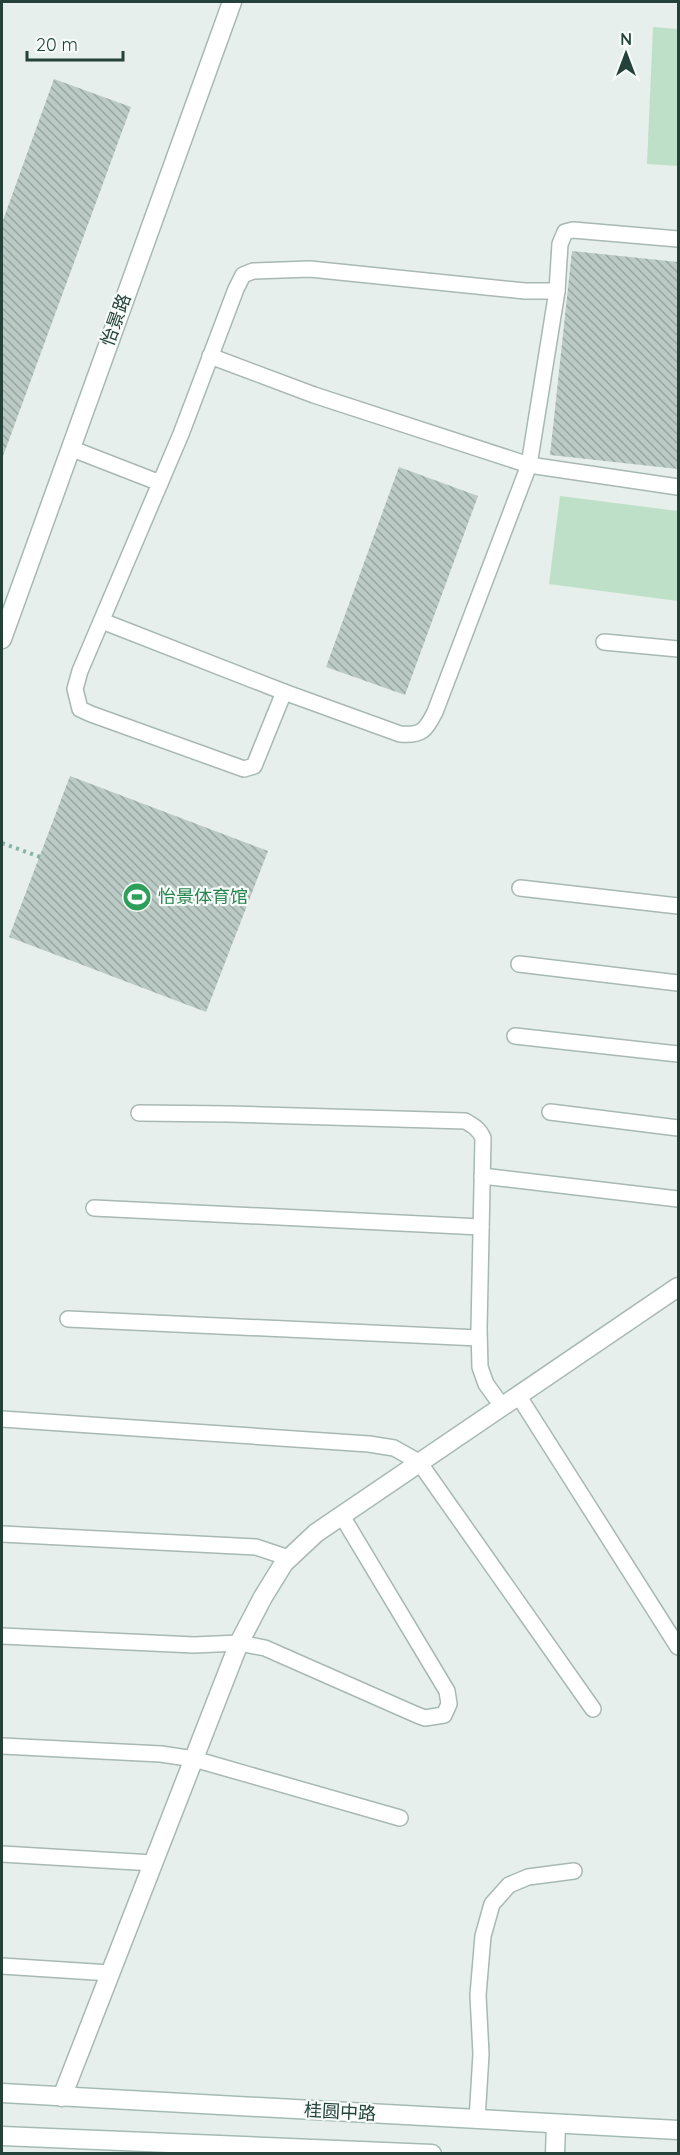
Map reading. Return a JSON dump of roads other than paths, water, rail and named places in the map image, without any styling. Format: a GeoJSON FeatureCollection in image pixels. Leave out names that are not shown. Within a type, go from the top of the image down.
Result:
{"type":"FeatureCollection","features":[{"type":"Feature","properties":{"kind":"street","name":"怡景路"},"geometry":{"type":"LineString","coordinates":[[2,639],[232,2]]}},
{"type":"Feature","properties":{"kind":"street"},"geometry":{"type":"LineString","coordinates":[[62,2097],[239,1643],[284,1563],[316,1533],[678,1287]]}},
{"type":"Feature","properties":{"kind":"street","name":"桂圆中路"},"geometry":{"type":"LineString","coordinates":[[2,2093],[678,2130]]}},
{"type":"Feature","properties":{"kind":"street"},"geometry":{"type":"LineString","coordinates":[[555,2154],[556,2124]]}},
{"type":"Feature","properties":{"kind":"street","name":"桂圆中路"},"geometry":{"type":"LineString","coordinates":[[2,2136],[432,2154]]}},
{"type":"Feature","properties":{"kind":"lane"},"geometry":{"type":"LineString","coordinates":[[102,621],[284,692],[400,734],[420,733],[427,728],[435,712],[529,465],[557,291],[560,244],[563,235],[568,231],[678,239]]}},
{"type":"Feature","properties":{"kind":"lane"},"geometry":{"type":"LineString","coordinates":[[284,692],[254,766],[244,769],[80,709],[75,689],[80,671],[160,483],[243,275],[253,271],[310,269],[525,291],[557,291]]}},
{"type":"Feature","properties":{"kind":"lane"},"geometry":{"type":"LineString","coordinates":[[210,356],[314,395],[529,465],[678,487]]}},
{"type":"Feature","properties":{"kind":"lane"},"geometry":{"type":"LineString","coordinates":[[70,448],[160,483]]}},
{"type":"Feature","properties":{"kind":"lane"},"geometry":{"type":"LineString","coordinates":[[604,642],[678,649]]}},
{"type":"Feature","properties":{"kind":"lane"},"geometry":{"type":"LineString","coordinates":[[520,888],[678,906]]}},
{"type":"Feature","properties":{"kind":"lane"},"geometry":{"type":"LineString","coordinates":[[519,964],[678,983]]}},
{"type":"Feature","properties":{"kind":"lane"},"geometry":{"type":"LineString","coordinates":[[515,1036],[678,1054]]}},
{"type":"Feature","properties":{"kind":"lane"},"geometry":{"type":"LineString","coordinates":[[550,1112],[678,1128]]}},
{"type":"Feature","properties":{"kind":"lane"},"geometry":{"type":"LineString","coordinates":[[139,1113],[465,1121],[480,1131],[483,1138],[480,1367],[486,1384],[502,1406]]}},
{"type":"Feature","properties":{"kind":"lane"},"geometry":{"type":"LineString","coordinates":[[482,1176],[678,1199]]}},
{"type":"Feature","properties":{"kind":"lane"},"geometry":{"type":"LineString","coordinates":[[94,1208],[481,1227]]}},
{"type":"Feature","properties":{"kind":"lane"},"geometry":{"type":"LineString","coordinates":[[68,1319],[479,1338]]}},
{"type":"Feature","properties":{"kind":"lane"},"geometry":{"type":"LineString","coordinates":[[518,1395],[678,1647]]}},
{"type":"Feature","properties":{"kind":"lane"},"geometry":{"type":"LineString","coordinates":[[2,1419],[369,1444],[394,1448],[418,1462],[593,1709]]}},
{"type":"Feature","properties":{"kind":"lane"},"geometry":{"type":"LineString","coordinates":[[2,1636],[194,1645],[239,1643],[265,1648],[425,1718],[444,1715],[449,1704],[447,1691],[342,1515]]}},
{"type":"Feature","properties":{"kind":"lane"},"geometry":{"type":"LineString","coordinates":[[2,1534],[256,1547],[289,1558]]}},
{"type":"Feature","properties":{"kind":"lane"},"geometry":{"type":"LineString","coordinates":[[2,1746],[161,1754],[194,1759],[400,1818]]}},
{"type":"Feature","properties":{"kind":"lane"},"geometry":{"type":"LineString","coordinates":[[2,1854],[153,1863]]}},
{"type":"Feature","properties":{"kind":"lane"},"geometry":{"type":"LineString","coordinates":[[477,2120],[481,2054],[478,1995],[483,1936],[492,1904],[509,1886],[528,1877],[574,1871]]}},
{"type":"Feature","properties":{"kind":"lane"},"geometry":{"type":"LineString","coordinates":[[2,1966],[110,1973]]}},
{"type":"Feature","properties":{"kind":"place","name":"怡景体育馆"},"geometry":{"type":"Point","coordinates":[137,897]}}]}
